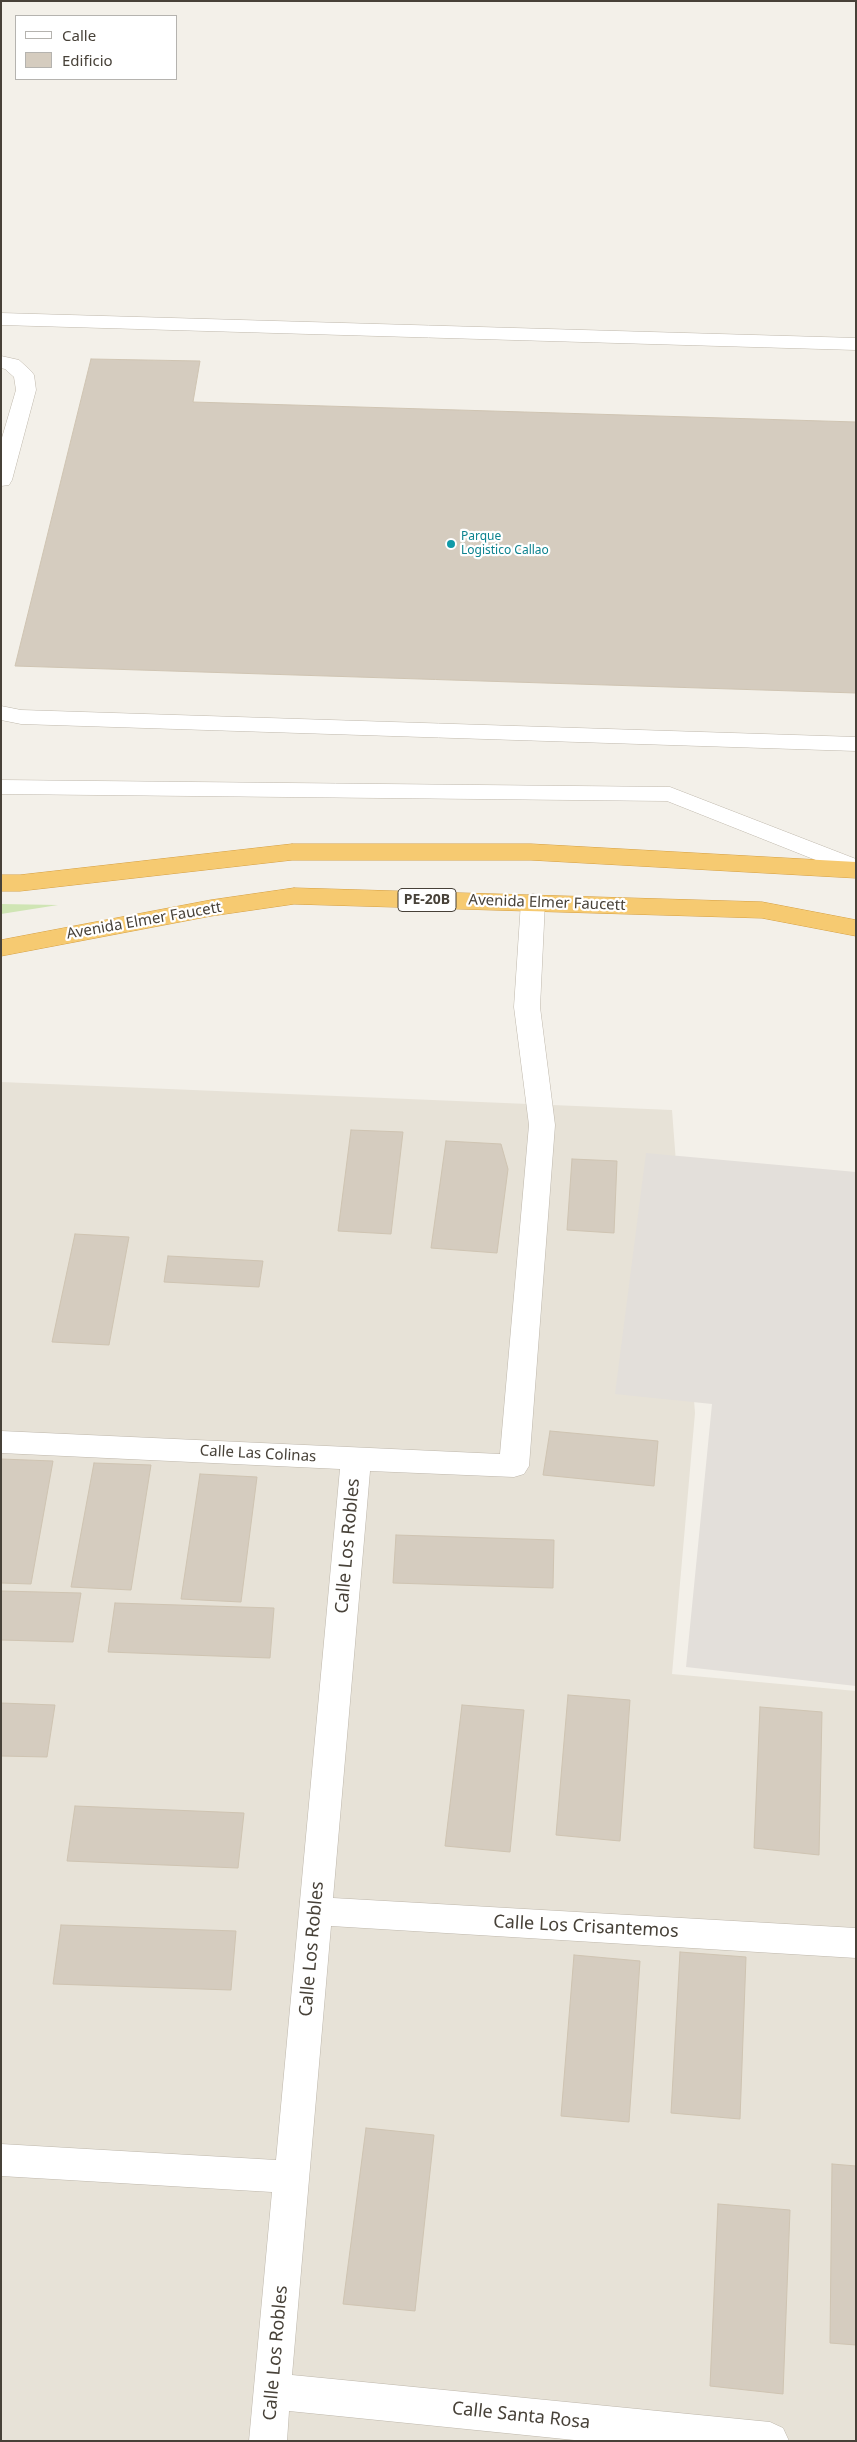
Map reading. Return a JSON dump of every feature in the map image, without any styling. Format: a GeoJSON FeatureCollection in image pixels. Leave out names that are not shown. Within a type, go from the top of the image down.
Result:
{"type":"FeatureCollection","features":[{"type":"Feature","properties":{"kind":"highway"},"geometry":{"type":"LineString","coordinates":[[1,883],[20,883],[292,852],[530,852],[856,869]]}},
{"type":"Feature","properties":{"kind":"highway","name":"Avenida Elmer Faucett"},"geometry":{"type":"LineString","coordinates":[[1,948],[211,908],[294,896],[762,910],[856,928]]}},
{"type":"Feature","properties":{"kind":"street"},"geometry":{"type":"LineString","coordinates":[[1,319],[856,344]]}},
{"type":"Feature","properties":{"kind":"street"},"geometry":{"type":"LineString","coordinates":[[1,362],[12,364],[24,375],[26,390],[1,480]]}},
{"type":"Feature","properties":{"kind":"street"},"geometry":{"type":"LineString","coordinates":[[1,714],[30,717],[856,744]]}},
{"type":"Feature","properties":{"kind":"street"},"geometry":{"type":"LineString","coordinates":[[1,787],[670,794],[856,869]]}},
{"type":"Feature","properties":{"kind":"street","name":"Calle Las Colinas"},"geometry":{"type":"LineString","coordinates":[[1,1442],[514,1466],[542,1125],[527,1008],[533,902]]}},
{"type":"Feature","properties":{"kind":"street","name":"Calle Los Robles"},"geometry":{"type":"LineString","coordinates":[[268,2441],[356,1458]]}},
{"type":"Feature","properties":{"kind":"street","name":"Calle Los Crisantemos"},"geometry":{"type":"LineString","coordinates":[[316,1911],[856,1943]]}},
{"type":"Feature","properties":{"kind":"street"},"geometry":{"type":"LineString","coordinates":[[1,2160],[293,2177]]}},
{"type":"Feature","properties":{"kind":"street","name":"Calle Santa Rosa"},"geometry":{"type":"LineString","coordinates":[[272,2391],[770,2441]]}},
{"type":"Feature","properties":{"kind":"shaded area"},"geometry":{"type":"Polygon","coordinates":[[[1,1082],[672,1110],[695,1413],[672,1674],[856,1691],[856,2441],[1,2441],[1,1082]]]}},
{"type":"Feature","properties":{"kind":"shaded area"},"geometry":{"type":"Polygon","coordinates":[[[646,1153],[856,1172],[856,1686],[686,1667],[712,1404],[615,1394],[646,1153]]]}},
{"type":"Feature","properties":{"kind":"green space"},"geometry":{"type":"Polygon","coordinates":[[[1,904],[58,905],[1,914],[1,904]]]}},
{"type":"Feature","properties":{"kind":"building","name":"Parque Logistico Callao"},"geometry":{"type":"Polygon","coordinates":[[[91,359],[200,361],[193,402],[856,422],[856,693],[15,666],[91,359]]]}},
{"type":"Feature","properties":{"kind":"building"},"geometry":{"type":"Polygon","coordinates":[[[351,1130],[403,1132],[391,1234],[338,1231],[351,1130]]]}},
{"type":"Feature","properties":{"kind":"building"},"geometry":{"type":"Polygon","coordinates":[[[446,1141],[501,1144],[508,1169],[497,1253],[431,1248],[446,1141]]]}},
{"type":"Feature","properties":{"kind":"building"},"geometry":{"type":"Polygon","coordinates":[[[572,1159],[617,1161],[614,1233],[567,1230],[572,1159]]]}},
{"type":"Feature","properties":{"kind":"building"},"geometry":{"type":"Polygon","coordinates":[[[75,1234],[129,1237],[109,1345],[52,1342],[75,1234]]]}},
{"type":"Feature","properties":{"kind":"building"},"geometry":{"type":"Polygon","coordinates":[[[168,1256],[263,1261],[259,1287],[164,1282],[168,1256]]]}},
{"type":"Feature","properties":{"kind":"building"},"geometry":{"type":"Polygon","coordinates":[[[550,1431],[658,1441],[654,1486],[543,1475],[550,1431]]]}},
{"type":"Feature","properties":{"kind":"building"},"geometry":{"type":"Polygon","coordinates":[[[1,1459],[53,1461],[31,1584],[1,1583],[1,1459]]]}},
{"type":"Feature","properties":{"kind":"building"},"geometry":{"type":"Polygon","coordinates":[[[94,1463],[151,1465],[131,1590],[71,1587],[94,1463]]]}},
{"type":"Feature","properties":{"kind":"building"},"geometry":{"type":"Polygon","coordinates":[[[200,1474],[257,1477],[241,1602],[181,1599],[200,1474]]]}},
{"type":"Feature","properties":{"kind":"building"},"geometry":{"type":"Polygon","coordinates":[[[396,1535],[554,1540],[553,1588],[393,1583],[396,1535]]]}},
{"type":"Feature","properties":{"kind":"building"},"geometry":{"type":"Polygon","coordinates":[[[1,1591],[81,1593],[73,1642],[1,1640],[1,1591]]]}},
{"type":"Feature","properties":{"kind":"building"},"geometry":{"type":"Polygon","coordinates":[[[115,1603],[274,1608],[270,1658],[108,1652],[115,1603]]]}},
{"type":"Feature","properties":{"kind":"building"},"geometry":{"type":"Polygon","coordinates":[[[568,1695],[630,1700],[620,1841],[556,1835],[568,1695]]]}},
{"type":"Feature","properties":{"kind":"building"},"geometry":{"type":"Polygon","coordinates":[[[1,1703],[55,1705],[47,1757],[1,1756],[1,1703]]]}},
{"type":"Feature","properties":{"kind":"building"},"geometry":{"type":"Polygon","coordinates":[[[462,1705],[524,1710],[510,1852],[445,1846],[462,1705]]]}},
{"type":"Feature","properties":{"kind":"building"},"geometry":{"type":"Polygon","coordinates":[[[760,1707],[822,1712],[819,1855],[754,1848],[760,1707]]]}},
{"type":"Feature","properties":{"kind":"building"},"geometry":{"type":"Polygon","coordinates":[[[75,1806],[244,1813],[238,1868],[67,1861],[75,1806]]]}},
{"type":"Feature","properties":{"kind":"building"},"geometry":{"type":"Polygon","coordinates":[[[61,1925],[236,1931],[231,1990],[53,1984],[61,1925]]]}},
{"type":"Feature","properties":{"kind":"building"},"geometry":{"type":"Polygon","coordinates":[[[680,1952],[746,1957],[740,2119],[671,2113],[680,1952]]]}},
{"type":"Feature","properties":{"kind":"building"},"geometry":{"type":"Polygon","coordinates":[[[574,1955],[640,1961],[629,2122],[561,2116],[574,1955]]]}},
{"type":"Feature","properties":{"kind":"building"},"geometry":{"type":"Polygon","coordinates":[[[366,2128],[434,2135],[415,2311],[343,2304],[366,2128]]]}},
{"type":"Feature","properties":{"kind":"building"},"geometry":{"type":"Polygon","coordinates":[[[832,2164],[856,2166],[856,2345],[830,2343],[832,2164]]]}},
{"type":"Feature","properties":{"kind":"building"},"geometry":{"type":"Polygon","coordinates":[[[718,2204],[790,2210],[783,2394],[710,2386],[718,2204]]]}},
{"type":"Feature","properties":{"kind":"place","name":"Parque Logistico Callao"},"geometry":{"type":"Point","coordinates":[451,544]}}]}
